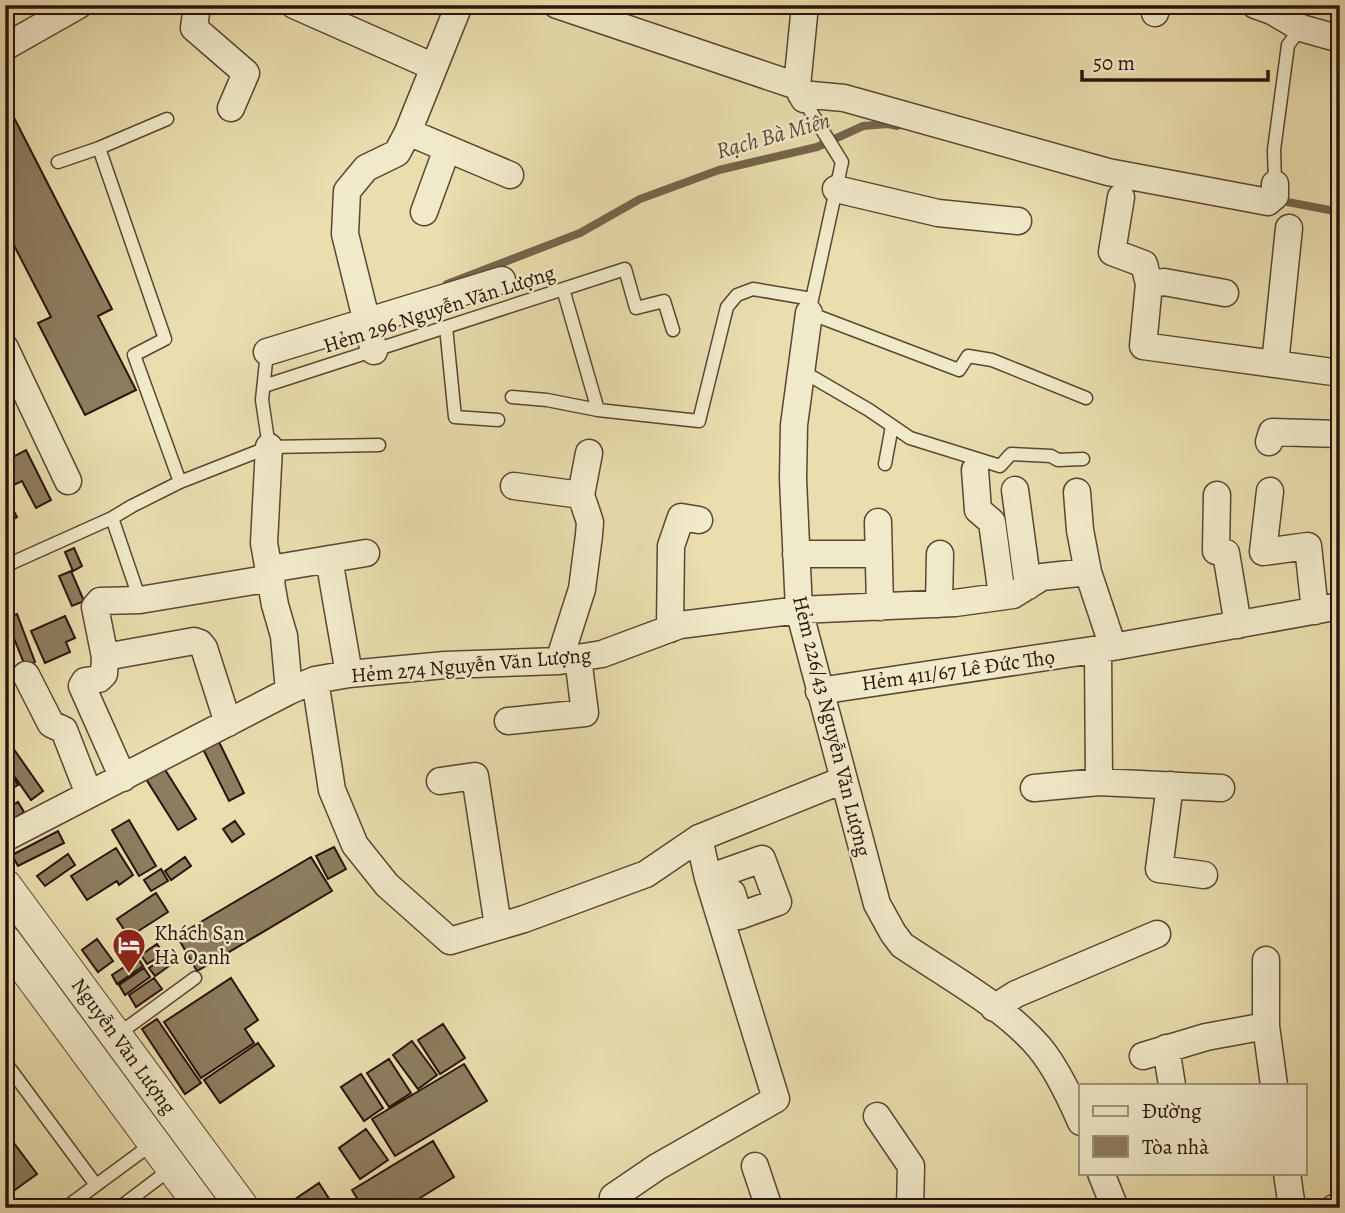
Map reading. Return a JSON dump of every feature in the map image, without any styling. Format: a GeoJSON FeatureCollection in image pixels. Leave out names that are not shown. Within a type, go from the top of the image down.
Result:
{"type":"FeatureCollection","features":[{"type":"Feature","properties":{"kind":"street"},"geometry":{"type":"LineString","coordinates":[[8,41],[79,5]]}},
{"type":"Feature","properties":{"kind":"street"},"geometry":{"type":"LineString","coordinates":[[197,5],[194,28],[246,73],[231,108]]}},
{"type":"Feature","properties":{"kind":"street"},"geometry":{"type":"LineString","coordinates":[[294,5],[434,67]]}},
{"type":"Feature","properties":{"kind":"street"},"geometry":{"type":"LineString","coordinates":[[374,351],[345,234],[347,191],[366,167],[397,153],[459,5]]}},
{"type":"Feature","properties":{"kind":"street"},"geometry":{"type":"LineString","coordinates":[[557,5],[802,95],[844,98],[1108,172],[1268,202],[1276,196],[1275,184]]}},
{"type":"Feature","properties":{"kind":"street"},"geometry":{"type":"LineString","coordinates":[[802,95],[806,5]]}},
{"type":"Feature","properties":{"kind":"street"},"geometry":{"type":"LineString","coordinates":[[1255,5],[1272,10],[1301,29],[1340,39]]}},
{"type":"Feature","properties":{"kind":"street"},"geometry":{"type":"LineString","coordinates":[[408,132],[510,175]]}},
{"type":"Feature","properties":{"kind":"street"},"geometry":{"type":"LineString","coordinates":[[424,212],[447,149]]}},
{"type":"Feature","properties":{"kind":"street"},"geometry":{"type":"LineString","coordinates":[[836,189],[938,213],[1018,220]]}},
{"type":"Feature","properties":{"kind":"street"},"geometry":{"type":"LineString","coordinates":[[1121,197],[1112,252],[1144,264],[1149,284],[1143,346],[1340,373]]}},
{"type":"Feature","properties":{"kind":"street"},"geometry":{"type":"LineString","coordinates":[[1275,364],[1289,228]]}},
{"type":"Feature","properties":{"kind":"street"},"geometry":{"type":"LineString","coordinates":[[267,352],[502,280]]}},
{"type":"Feature","properties":{"kind":"street"},"geometry":{"type":"LineString","coordinates":[[1149,284],[1164,282],[1225,293]]}},
{"type":"Feature","properties":{"kind":"street","name":"Hẻm 226/43 Nguyễn Văn Lượng"},"geometry":{"type":"LineString","coordinates":[[810,306],[793,452],[799,610],[877,904],[892,933],[902,945],[995,1008],[1041,1049],[1079,1118]]}},
{"type":"Feature","properties":{"kind":"street"},"geometry":{"type":"LineString","coordinates":[[7,356],[68,481]]}},
{"type":"Feature","properties":{"kind":"street"},"geometry":{"type":"LineString","coordinates":[[1269,442],[1272,432],[1340,435]]}},
{"type":"Feature","properties":{"kind":"street"},"geometry":{"type":"LineString","coordinates":[[269,447],[264,543],[284,636],[289,691]]}},
{"type":"Feature","properties":{"kind":"street"},"geometry":{"type":"LineString","coordinates":[[508,721],[585,713],[569,659],[589,535],[590,522],[581,495],[589,453]]}},
{"type":"Feature","properties":{"kind":"street"},"geometry":{"type":"LineString","coordinates":[[975,470],[978,510],[992,522],[1002,596]]}},
{"type":"Feature","properties":{"kind":"street"},"geometry":{"type":"LineString","coordinates":[[514,486],[581,495]]}},
{"type":"Feature","properties":{"kind":"street"},"geometry":{"type":"LineString","coordinates":[[1015,490],[1028,586]]}},
{"type":"Feature","properties":{"kind":"street"},"geometry":{"type":"LineString","coordinates":[[1270,491],[1263,551],[1308,546],[1327,608]]}},
{"type":"Feature","properties":{"kind":"street"},"geometry":{"type":"LineString","coordinates":[[1077,492],[1080,530],[1105,648],[1099,782]]}},
{"type":"Feature","properties":{"kind":"street"},"geometry":{"type":"LineString","coordinates":[[1217,495],[1216,551],[1226,553],[1238,625]]}},
{"type":"Feature","properties":{"kind":"street"},"geometry":{"type":"LineString","coordinates":[[670,629],[671,546],[681,517],[699,520]]}},
{"type":"Feature","properties":{"kind":"street"},"geometry":{"type":"LineString","coordinates":[[878,522],[880,607]]}},
{"type":"Feature","properties":{"kind":"street"},"geometry":{"type":"LineString","coordinates":[[123,778],[82,686],[85,681],[102,677],[105,657],[95,607],[100,601],[141,600],[366,553]]}},
{"type":"Feature","properties":{"kind":"street"},"geometry":{"type":"LineString","coordinates":[[796,554],[865,554]]}},
{"type":"Feature","properties":{"kind":"street"},"geometry":{"type":"LineString","coordinates":[[939,604],[940,554]]}},
{"type":"Feature","properties":{"kind":"street"},"geometry":{"type":"LineString","coordinates":[[329,559],[348,674]]}},
{"type":"Feature","properties":{"kind":"street","name":"Hẻm 274 Nguyễn Văn Lượng"},"geometry":{"type":"LineString","coordinates":[[5,838],[315,680],[348,674],[445,665],[569,659],[602,654],[680,625],[799,610],[939,604],[1013,595],[1042,577],[1088,572]]}},
{"type":"Feature","properties":{"kind":"street","name":"Hẻm 411/67 Lê Đức Thọ"},"geometry":{"type":"LineString","coordinates":[[819,691],[1105,648],[1327,608]]}},
{"type":"Feature","properties":{"kind":"street"},"geometry":{"type":"LineString","coordinates":[[105,657],[194,641],[200,643],[204,648],[228,723]]}},
{"type":"Feature","properties":{"kind":"street"},"geometry":{"type":"LineString","coordinates":[[26,675],[51,724],[64,730],[89,794]]}},
{"type":"Feature","properties":{"kind":"street"},"geometry":{"type":"LineString","coordinates":[[315,680],[332,790],[355,845],[387,885],[450,941],[524,919],[646,874],[699,838],[843,780]]}},
{"type":"Feature","properties":{"kind":"street"},"geometry":{"type":"LineString","coordinates":[[440,781],[475,776],[498,926]]}},
{"type":"Feature","properties":{"kind":"street"},"geometry":{"type":"LineString","coordinates":[[1034,788],[1099,782],[1221,788]]}},
{"type":"Feature","properties":{"kind":"street"},"geometry":{"type":"LineString","coordinates":[[1170,786],[1159,869],[1204,875]]}},
{"type":"Feature","properties":{"kind":"street"},"geometry":{"type":"LineString","coordinates":[[617,1208],[613,1198],[657,1167],[776,1098],[711,889],[699,838]]}},
{"type":"Feature","properties":{"kind":"street","name":"Nguyễn Văn Lượng"},"geometry":{"type":"LineString","coordinates":[[5,885],[243,1208]]}},
{"type":"Feature","properties":{"kind":"street"},"geometry":{"type":"LineString","coordinates":[[995,1008],[1017,994],[1157,934]]}},
{"type":"Feature","properties":{"kind":"street","name":"Nguyễn Văn Lượng"},"geometry":{"type":"LineString","coordinates":[[5,941],[202,1208]]}},
{"type":"Feature","properties":{"kind":"street"},"geometry":{"type":"LineString","coordinates":[[1266,960],[1266,1026],[1275,1084]]}},
{"type":"Feature","properties":{"kind":"street"},"geometry":{"type":"LineString","coordinates":[[1171,1084],[1154,1052],[1206,1037],[1266,1026]]}},
{"type":"Feature","properties":{"kind":"street"},"geometry":{"type":"LineString","coordinates":[[877,1116],[911,1166],[910,1208]]}},
{"type":"Feature","properties":{"kind":"street"},"geometry":{"type":"LineString","coordinates":[[153,1142],[180,1123]]}},
{"type":"Feature","properties":{"kind":"street"},"geometry":{"type":"LineString","coordinates":[[172,1168],[199,1148]]}},
{"type":"Feature","properties":{"kind":"street"},"geometry":{"type":"LineString","coordinates":[[755,1166],[769,1208]]}},
{"type":"Feature","properties":{"kind":"street"},"geometry":{"type":"LineString","coordinates":[[1101,1174],[1115,1208]]}},
{"type":"Feature","properties":{"kind":"street"},"geometry":{"type":"LineString","coordinates":[[1287,1174],[1292,1208]]}},
{"type":"Feature","properties":{"kind":"street"},"geometry":{"type":"LineString","coordinates":[[1334,1208],[1340,1207]]}},
{"type":"Feature","properties":{"kind":"lane"},"geometry":{"type":"LineString","coordinates":[[1275,184],[1274,150],[1288,45],[1301,29]]}},
{"type":"Feature","properties":{"kind":"lane","name":"Hẻm 226/43 Nguyễn Văn Lượng"},"geometry":{"type":"LineString","coordinates":[[802,95],[842,162],[810,306]]}},
{"type":"Feature","properties":{"kind":"lane"},"geometry":{"type":"LineString","coordinates":[[58,162],[167,119]]}},
{"type":"Feature","properties":{"kind":"lane"},"geometry":{"type":"LineString","coordinates":[[99,148],[166,339],[134,355],[180,482]]}},
{"type":"Feature","properties":{"kind":"lane","name":"Hẻm 296 Nguyễn Văn Lượng"},"geometry":{"type":"LineString","coordinates":[[264,386],[625,269],[636,308],[664,301],[673,330]]}},
{"type":"Feature","properties":{"kind":"lane"},"geometry":{"type":"LineString","coordinates":[[563,289],[598,410]]}},
{"type":"Feature","properties":{"kind":"lane"},"geometry":{"type":"LineString","coordinates":[[512,397],[699,421],[727,307],[737,295],[753,289],[810,306],[959,370],[968,356],[992,360],[1086,398]]}},
{"type":"Feature","properties":{"kind":"lane"},"geometry":{"type":"LineString","coordinates":[[446,327],[455,417],[498,420]]}},
{"type":"Feature","properties":{"kind":"lane"},"geometry":{"type":"LineString","coordinates":[[267,352],[262,400],[269,447]]}},
{"type":"Feature","properties":{"kind":"lane"},"geometry":{"type":"LineString","coordinates":[[801,371],[910,438],[1000,466],[1011,454],[1083,460]]}},
{"type":"Feature","properties":{"kind":"lane"},"geometry":{"type":"LineString","coordinates":[[885,464],[892,426]]}},
{"type":"Feature","properties":{"kind":"lane"},"geometry":{"type":"LineString","coordinates":[[5,566],[112,518],[180,482],[269,447],[379,445]]}},
{"type":"Feature","properties":{"kind":"lane"},"geometry":{"type":"LineString","coordinates":[[112,518],[141,600]]}},
{"type":"Feature","properties":{"kind":"lane"},"geometry":{"type":"LineString","coordinates":[[116,1036],[195,978]]}},
{"type":"Feature","properties":{"kind":"lane"},"geometry":{"type":"LineString","coordinates":[[5,1062],[96,1185]]}},
{"type":"Feature","properties":{"kind":"lane"},"geometry":{"type":"LineString","coordinates":[[65,1208],[153,1142]]}},
{"type":"Feature","properties":{"kind":"lane"},"geometry":{"type":"LineString","coordinates":[[119,1208],[172,1168]]}},
{"type":"Feature","properties":{"kind":"building"},"geometry":{"type":"Polygon","coordinates":[[[9,108],[112,309],[98,316],[136,390],[85,415],[38,323],[51,317],[5,228],[5,110],[9,108]]]}},
{"type":"Feature","properties":{"kind":"building"},"geometry":{"type":"Polygon","coordinates":[[[26,450],[51,500],[36,508],[22,481],[5,489],[5,461],[26,450]]]}},
{"type":"Feature","properties":{"kind":"building"},"geometry":{"type":"Polygon","coordinates":[[[5,494],[17,517],[8,522],[5,518],[5,494]]]}},
{"type":"Feature","properties":{"kind":"building"},"geometry":{"type":"Polygon","coordinates":[[[74,548],[82,566],[73,571],[65,552],[74,548]]]}},
{"type":"Feature","properties":{"kind":"building"},"geometry":{"type":"Polygon","coordinates":[[[71,571],[84,601],[72,606],[59,576],[71,571]]]}},
{"type":"Feature","properties":{"kind":"building"},"geometry":{"type":"Polygon","coordinates":[[[17,614],[35,662],[25,666],[6,618],[17,614]]]}},
{"type":"Feature","properties":{"kind":"building"},"geometry":{"type":"Polygon","coordinates":[[[65,616],[75,638],[66,642],[70,652],[45,663],[31,631],[65,616]]]}},
{"type":"Feature","properties":{"kind":"building"},"geometry":{"type":"Polygon","coordinates":[[[6,738],[43,791],[31,800],[5,763],[6,738]]]}},
{"type":"Feature","properties":{"kind":"building"},"geometry":{"type":"Polygon","coordinates":[[[219,742],[244,793],[229,801],[203,749],[219,742]]]}},
{"type":"Feature","properties":{"kind":"building"},"geometry":{"type":"Polygon","coordinates":[[[164,768],[196,819],[178,830],[146,779],[164,768]]]}},
{"type":"Feature","properties":{"kind":"building"},"geometry":{"type":"Polygon","coordinates":[[[10,772],[18,785],[5,793],[5,775],[10,772]]]}},
{"type":"Feature","properties":{"kind":"building"},"geometry":{"type":"Polygon","coordinates":[[[18,802],[24,812],[5,824],[5,810],[18,802]]]}},
{"type":"Feature","properties":{"kind":"building"},"geometry":{"type":"Polygon","coordinates":[[[129,820],[156,866],[139,876],[112,830],[129,820]]]}},
{"type":"Feature","properties":{"kind":"building"},"geometry":{"type":"Polygon","coordinates":[[[235,821],[244,834],[232,842],[223,829],[235,821]]]}},
{"type":"Feature","properties":{"kind":"building"},"geometry":{"type":"Polygon","coordinates":[[[58,831],[64,843],[18,866],[12,855],[58,831]]]}},
{"type":"Feature","properties":{"kind":"building"},"geometry":{"type":"Polygon","coordinates":[[[334,847],[346,869],[328,879],[316,856],[334,847]]]}},
{"type":"Feature","properties":{"kind":"building"},"geometry":{"type":"Polygon","coordinates":[[[116,848],[133,875],[119,885],[117,881],[87,900],[71,876],[116,848]]]}},
{"type":"Feature","properties":{"kind":"building"},"geometry":{"type":"Polygon","coordinates":[[[68,854],[75,865],[45,886],[37,876],[68,854]]]}},
{"type":"Feature","properties":{"kind":"building"},"geometry":{"type":"Polygon","coordinates":[[[185,857],[191,866],[171,880],[165,871],[185,857]]]}},
{"type":"Feature","properties":{"kind":"building"},"geometry":{"type":"Polygon","coordinates":[[[311,857],[332,891],[197,971],[177,936],[311,857]]]}},
{"type":"Feature","properties":{"kind":"building"},"geometry":{"type":"Polygon","coordinates":[[[161,869],[168,881],[151,891],[144,880],[161,869]]]}},
{"type":"Feature","properties":{"kind":"building"},"geometry":{"type":"Polygon","coordinates":[[[156,893],[168,912],[129,937],[117,919],[156,893]]]}},
{"type":"Feature","properties":{"kind":"building"},"geometry":{"type":"Polygon","coordinates":[[[97,939],[113,961],[98,972],[82,950],[97,939]]]}},
{"type":"Feature","properties":{"kind":"building"},"geometry":{"type":"Polygon","coordinates":[[[157,944],[164,954],[147,964],[141,955],[157,944]]]}},
{"type":"Feature","properties":{"kind":"building"},"geometry":{"type":"Polygon","coordinates":[[[138,958],[143,966],[117,984],[112,975],[138,958]]]}},
{"type":"Feature","properties":{"kind":"building"},"geometry":{"type":"Polygon","coordinates":[[[164,958],[169,966],[155,976],[149,968],[164,958]]]}},
{"type":"Feature","properties":{"kind":"building"},"geometry":{"type":"Polygon","coordinates":[[[144,968],[150,977],[125,995],[119,985],[144,968]]]}},
{"type":"Feature","properties":{"kind":"building"},"geometry":{"type":"Polygon","coordinates":[[[154,978],[162,989],[136,1007],[129,995],[154,978]]]}},
{"type":"Feature","properties":{"kind":"building"},"geometry":{"type":"Polygon","coordinates":[[[231,978],[258,1020],[245,1029],[254,1043],[201,1078],[164,1022],[231,978]]]}},
{"type":"Feature","properties":{"kind":"building"},"geometry":{"type":"Polygon","coordinates":[[[157,1019],[201,1083],[185,1094],[142,1029],[157,1019]]]}},
{"type":"Feature","properties":{"kind":"building"},"geometry":{"type":"Polygon","coordinates":[[[443,1024],[465,1058],[440,1074],[418,1040],[443,1024]]]}},
{"type":"Feature","properties":{"kind":"building"},"geometry":{"type":"Polygon","coordinates":[[[412,1041],[437,1075],[418,1089],[393,1055],[412,1041]]]}},
{"type":"Feature","properties":{"kind":"building"},"geometry":{"type":"Polygon","coordinates":[[[258,1043],[274,1066],[220,1103],[204,1080],[258,1043]]]}},
{"type":"Feature","properties":{"kind":"building"},"geometry":{"type":"Polygon","coordinates":[[[389,1059],[411,1093],[389,1107],[367,1073],[389,1059]]]}},
{"type":"Feature","properties":{"kind":"building"},"geometry":{"type":"Polygon","coordinates":[[[464,1064],[487,1101],[395,1156],[372,1119],[464,1064]]]}},
{"type":"Feature","properties":{"kind":"building"},"geometry":{"type":"Polygon","coordinates":[[[361,1074],[383,1108],[364,1121],[341,1087],[361,1074]]]}},
{"type":"Feature","properties":{"kind":"building"},"geometry":{"type":"Polygon","coordinates":[[[366,1129],[388,1160],[360,1179],[339,1148],[366,1129]]]}},
{"type":"Feature","properties":{"kind":"building"},"geometry":{"type":"Polygon","coordinates":[[[5,1131],[37,1174],[5,1197],[5,1131]]]}},
{"type":"Feature","properties":{"kind":"building"},"geometry":{"type":"Polygon","coordinates":[[[433,1141],[454,1177],[407,1206],[408,1208],[363,1208],[352,1190],[433,1141]]]}},
{"type":"Feature","properties":{"kind":"building"},"geometry":{"type":"Polygon","coordinates":[[[319,1183],[335,1208],[282,1208],[319,1183]]]}},
{"type":"Feature","properties":{"kind":"waterway","name":"Rạch Bà Miên"},"geometry":{"type":"LineString","coordinates":[[447,284],[580,233],[640,199],[719,170],[817,147],[863,126],[897,126]]}},
{"type":"Feature","properties":{"kind":"waterway","name":"Rạch Bà Miên"},"geometry":{"type":"LineString","coordinates":[[1277,200],[1340,212]]}},
{"type":"Feature","properties":{"kind":"place","name":"Khách Sạn Hà Oanh"},"geometry":{"type":"Point","coordinates":[129,975]}}]}
